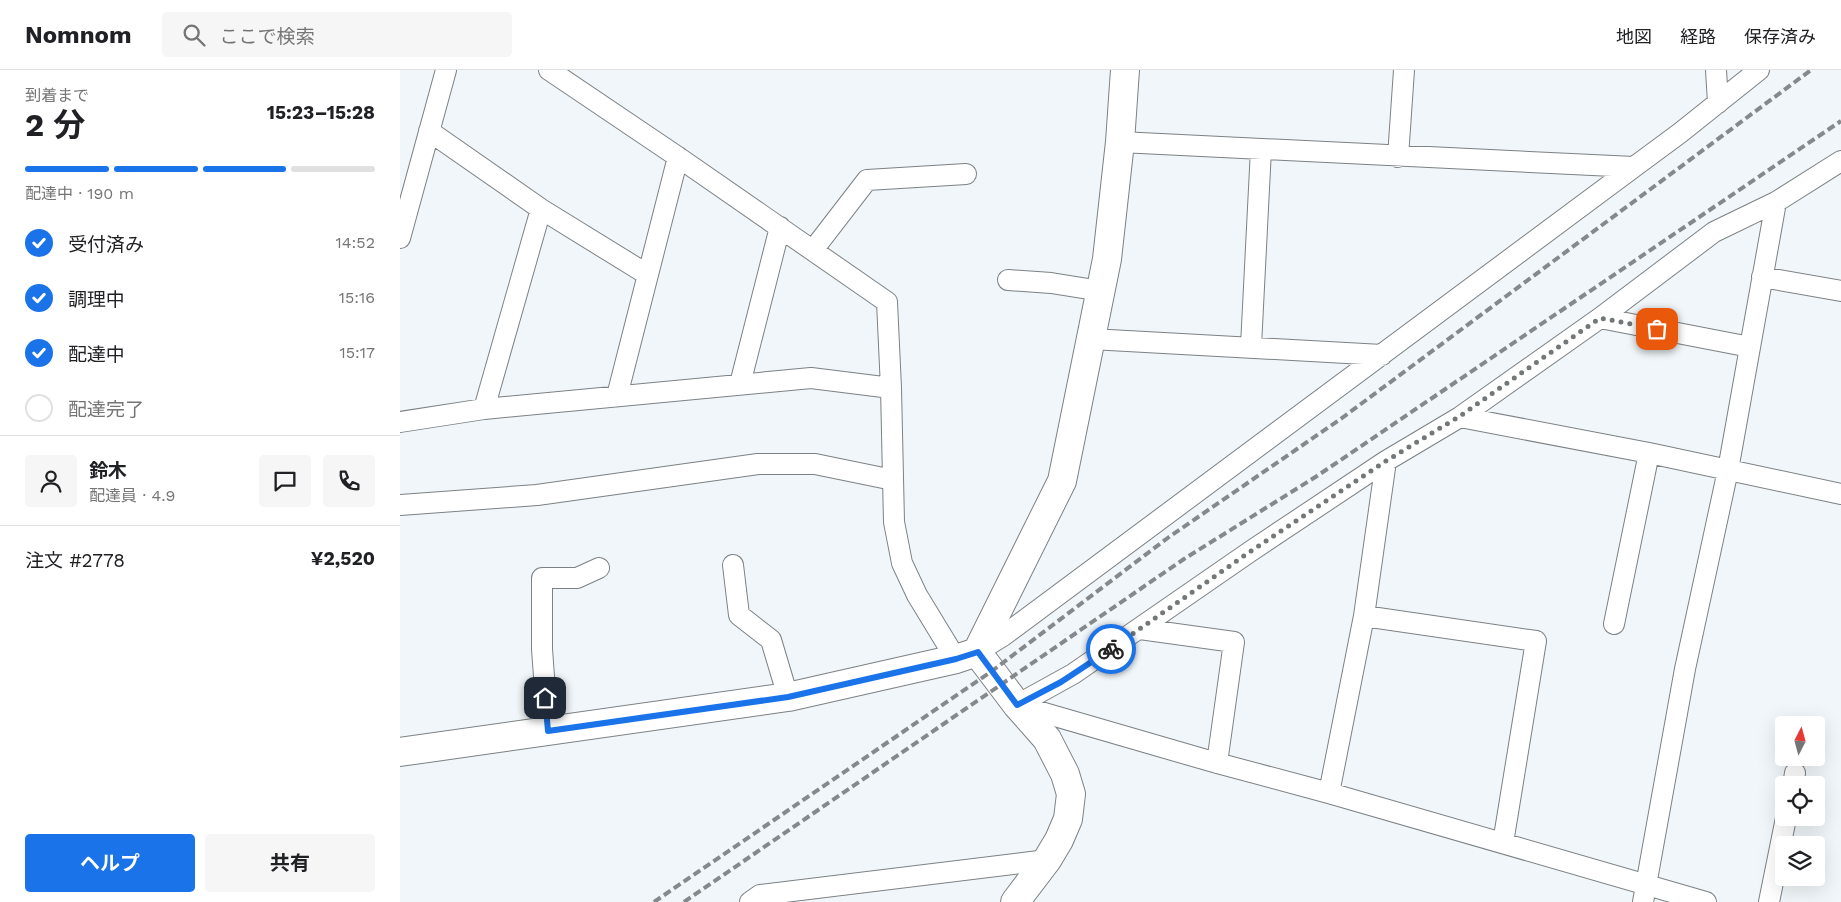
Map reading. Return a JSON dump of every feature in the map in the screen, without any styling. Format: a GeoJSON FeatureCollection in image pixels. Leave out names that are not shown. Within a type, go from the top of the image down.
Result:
{"type":"FeatureCollection","features":[{"type":"Feature","properties":{"kind":"street"},"geometry":{"type":"LineString","coordinates":[[400,238],[446,70]]}},
{"type":"Feature","properties":{"kind":"street"},"geometry":{"type":"LineString","coordinates":[[549,70],[678,156],[887,302],[894,522],[902,563],[917,595],[966,656],[1017,705],[1047,739],[1065,774],[1071,794],[1068,819],[1059,840],[1047,860],[1015,902]]}},
{"type":"Feature","properties":{"kind":"street"},"geometry":{"type":"LineString","coordinates":[[966,656],[1062,481],[1107,259],[1120,142],[1125,70]]}},
{"type":"Feature","properties":{"kind":"street"},"geometry":{"type":"LineString","coordinates":[[1398,157],[1404,70]]}},
{"type":"Feature","properties":{"kind":"street"},"geometry":{"type":"LineString","coordinates":[[1716,70],[1718,103]]}},
{"type":"Feature","properties":{"kind":"street"},"geometry":{"type":"LineString","coordinates":[[400,752],[788,697],[966,656],[1011,630],[1634,167],[1759,70]]}},
{"type":"Feature","properties":{"kind":"street"},"geometry":{"type":"LineString","coordinates":[[429,131],[541,209],[648,275]]}},
{"type":"Feature","properties":{"kind":"street"},"geometry":{"type":"LineString","coordinates":[[1120,142],[1634,167]]}},
{"type":"Feature","properties":{"kind":"street"},"geometry":{"type":"LineString","coordinates":[[1251,346],[1261,149]]}},
{"type":"Feature","properties":{"kind":"street"},"geometry":{"type":"LineString","coordinates":[[617,396],[678,156]]}},
{"type":"Feature","properties":{"kind":"street"},"geometry":{"type":"LineString","coordinates":[[1017,705],[1073,674],[1251,551],[1386,461],[1460,416],[1600,318],[1714,232],[1776,202],[1841,162]]}},
{"type":"Feature","properties":{"kind":"street"},"geometry":{"type":"LineString","coordinates":[[813,250],[867,180],[966,174]]}},
{"type":"Feature","properties":{"kind":"street"},"geometry":{"type":"LineString","coordinates":[[1644,894],[1685,669],[1728,470],[1776,202]]}},
{"type":"Feature","properties":{"kind":"street"},"geometry":{"type":"LineString","coordinates":[[484,409],[541,209]]}},
{"type":"Feature","properties":{"kind":"street"},"geometry":{"type":"LineString","coordinates":[[740,384],[780,227]]}},
{"type":"Feature","properties":{"kind":"street"},"geometry":{"type":"LineString","coordinates":[[1762,277],[1841,291]]}},
{"type":"Feature","properties":{"kind":"street"},"geometry":{"type":"LineString","coordinates":[[1008,280],[1051,283],[1101,291]]}},
{"type":"Feature","properties":{"kind":"street"},"geometry":{"type":"LineString","coordinates":[[1600,318],[1750,347]]}},
{"type":"Feature","properties":{"kind":"street"},"geometry":{"type":"LineString","coordinates":[[1091,339],[1251,346],[1382,355]]}},
{"type":"Feature","properties":{"kind":"street"},"geometry":{"type":"LineString","coordinates":[[400,422],[484,409],[811,378],[891,388]]}},
{"type":"Feature","properties":{"kind":"street"},"geometry":{"type":"LineString","coordinates":[[1460,416],[1841,494]]}},
{"type":"Feature","properties":{"kind":"street"},"geometry":{"type":"LineString","coordinates":[[1614,624],[1649,454]]}},
{"type":"Feature","properties":{"kind":"street"},"geometry":{"type":"LineString","coordinates":[[1329,793],[1364,616],[1386,461]]}},
{"type":"Feature","properties":{"kind":"street"},"geometry":{"type":"LineString","coordinates":[[400,505],[537,495],[758,464],[815,464],[893,480]]}},
{"type":"Feature","properties":{"kind":"street"},"geometry":{"type":"LineString","coordinates":[[733,565],[739,615],[771,640],[788,697]]}},
{"type":"Feature","properties":{"kind":"street"},"geometry":{"type":"LineString","coordinates":[[548,731],[542,648],[542,578],[577,578],[599,568]]}},
{"type":"Feature","properties":{"kind":"street"},"geometry":{"type":"LineString","coordinates":[[1364,616],[1536,641],[1503,843]]}},
{"type":"Feature","properties":{"kind":"street"},"geometry":{"type":"LineString","coordinates":[[1140,629],[1234,642],[1217,764]]}},
{"type":"Feature","properties":{"kind":"street"},"geometry":{"type":"LineString","coordinates":[[1017,705],[1217,764],[1329,793],[1503,843],[1644,894],[1706,902]]}},
{"type":"Feature","properties":{"kind":"street"},"geometry":{"type":"LineString","coordinates":[[1769,902],[1784,826]]}},
{"type":"Feature","properties":{"kind":"street"},"geometry":{"type":"LineString","coordinates":[[757,900],[1047,860]]}},
{"type":"Feature","properties":{"kind":"railway"},"geometry":{"type":"LineString","coordinates":[[654,902],[992,671],[1169,537],[1342,418],[1811,70]]}},
{"type":"Feature","properties":{"kind":"railway"},"geometry":{"type":"LineString","coordinates":[[684,902],[1184,559],[1317,476],[1841,121]]}},
{"type":"Feature","properties":{"kind":"way so far"},"geometry":{"type":"LineString","coordinates":[[1111,649],[1251,551],[1386,461],[1460,416],[1600,318],[1657,329]]}},
{"type":"Feature","properties":{"kind":"route"},"geometry":{"type":"LineString","coordinates":[[545,698],[548,731],[788,697],[956,659],[978,652],[1017,705],[1061,682],[1111,649]]}}]}
